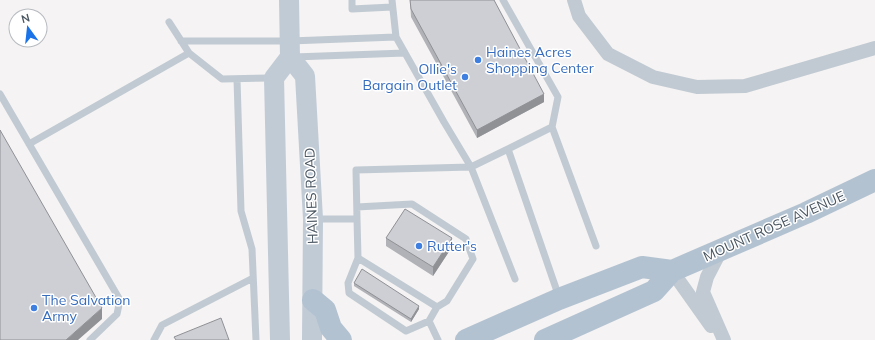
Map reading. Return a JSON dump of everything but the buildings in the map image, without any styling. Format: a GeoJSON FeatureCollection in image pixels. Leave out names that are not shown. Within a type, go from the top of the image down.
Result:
{"type":"FeatureCollection","features":[{"type":"Feature","properties":{"kind":"main road"},"geometry":{"type":"LineString","coordinates":[[280,340],[274,78],[290,49],[290,0]]}},
{"type":"Feature","properties":{"kind":"main road","name":"HAINES ROAD"},"geometry":{"type":"LineString","coordinates":[[290,49],[305,76],[313,219],[312,340]]}},
{"type":"Feature","properties":{"kind":"main road","name":"MOUNT ROSE AVENUE"},"geometry":{"type":"LineString","coordinates":[[545,340],[654,291],[672,271],[806,213],[875,180]]}},
{"type":"Feature","properties":{"kind":"main road"},"geometry":{"type":"LineString","coordinates":[[466,340],[560,299],[642,267],[672,271]]}},
{"type":"Feature","properties":{"kind":"main road"},"geometry":{"type":"LineString","coordinates":[[313,300],[325,310],[331,328],[341,340]]}},
{"type":"Feature","properties":{"kind":"street"},"geometry":{"type":"LineString","coordinates":[[574,0],[579,16],[608,54],[653,77],[697,87],[745,86],[875,48]]}},
{"type":"Feature","properties":{"kind":"street"},"geometry":{"type":"LineString","coordinates":[[720,250],[707,277],[704,292],[724,340]]}},
{"type":"Feature","properties":{"kind":"street"},"geometry":{"type":"LineString","coordinates":[[672,271],[721,340]]}},
{"type":"Feature","properties":{"kind":"lane"},"geometry":{"type":"LineString","coordinates":[[352,0],[352,9],[392,4],[396,37],[471,167],[515,279]]}},
{"type":"Feature","properties":{"kind":"lane"},"geometry":{"type":"LineString","coordinates":[[503,0],[558,98],[552,127],[596,246]]}},
{"type":"Feature","properties":{"kind":"lane"},"geometry":{"type":"LineString","coordinates":[[169,22],[189,53],[222,79],[274,78]]}},
{"type":"Feature","properties":{"kind":"lane"},"geometry":{"type":"LineString","coordinates":[[290,49],[396,37]]}},
{"type":"Feature","properties":{"kind":"lane"},"geometry":{"type":"LineString","coordinates":[[181,42],[290,49],[405,52]]}},
{"type":"Feature","properties":{"kind":"lane"},"geometry":{"type":"LineString","coordinates":[[29,144],[189,53]]}},
{"type":"Feature","properties":{"kind":"lane"},"geometry":{"type":"LineString","coordinates":[[237,79],[241,211],[252,249],[256,340]]}},
{"type":"Feature","properties":{"kind":"lane"},"geometry":{"type":"LineString","coordinates":[[0,94],[120,300],[117,314],[90,340]]}},
{"type":"Feature","properties":{"kind":"lane"},"geometry":{"type":"LineString","coordinates":[[357,207],[412,204],[466,239],[473,259],[447,301],[437,307],[429,320],[406,330],[349,293],[348,283],[358,258],[356,170],[471,167],[552,127]]}},
{"type":"Feature","properties":{"kind":"lane"},"geometry":{"type":"LineString","coordinates":[[508,149],[560,299]]}},
{"type":"Feature","properties":{"kind":"lane"},"geometry":{"type":"LineString","coordinates":[[313,219],[357,219]]}},
{"type":"Feature","properties":{"kind":"lane"},"geometry":{"type":"LineString","coordinates":[[358,258],[437,307]]}},
{"type":"Feature","properties":{"kind":"lane"},"geometry":{"type":"LineString","coordinates":[[154,340],[162,326],[253,278]]}},
{"type":"Feature","properties":{"kind":"lane"},"geometry":{"type":"LineString","coordinates":[[429,320],[438,340]]}},
{"type":"Feature","properties":{"kind":"place","name":"Haines Acres Shopping Center"},"geometry":{"type":"Point","coordinates":[478,60]}},
{"type":"Feature","properties":{"kind":"place","name":"Ollie's Bargain Outlet"},"geometry":{"type":"Point","coordinates":[465,77]}},
{"type":"Feature","properties":{"kind":"place","name":"Rutter's"},"geometry":{"type":"Point","coordinates":[419,246]}},
{"type":"Feature","properties":{"kind":"place","name":"The Salvation Army"},"geometry":{"type":"Point","coordinates":[34,308]}}]}
